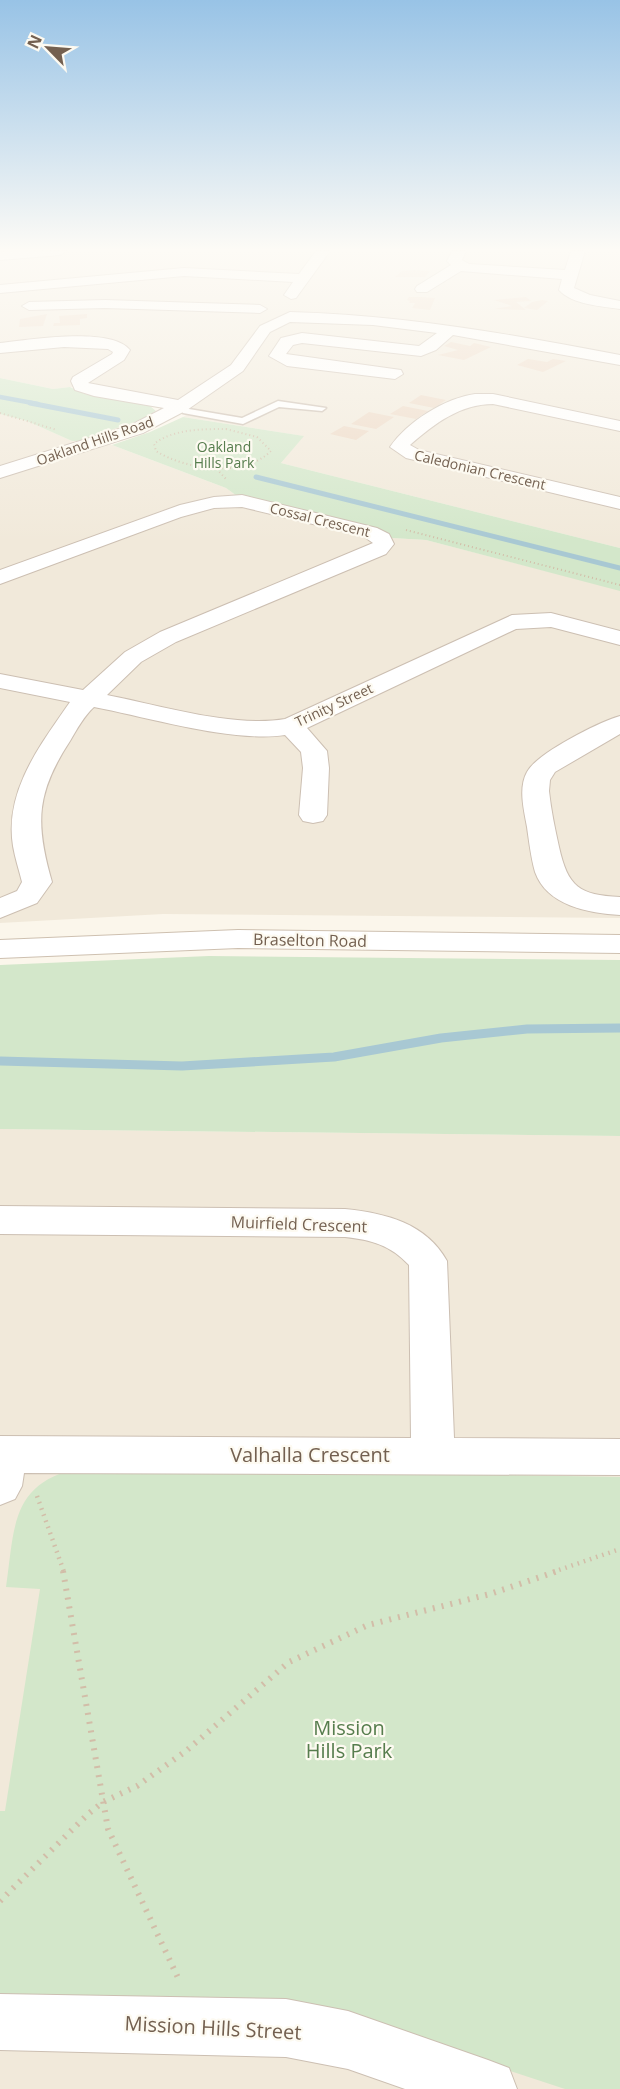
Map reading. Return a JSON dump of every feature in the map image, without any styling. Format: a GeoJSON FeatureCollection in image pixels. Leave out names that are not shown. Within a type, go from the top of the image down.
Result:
{"type":"FeatureCollection","features":[{"type":"Feature","properties":{"kind":"street"},"geometry":{"type":"LineString","coordinates":[[120,348],[122,350],[118,357],[79,381],[81,386],[94,391],[181,406]]}},
{"type":"Feature","properties":{"kind":"street","name":"Oakland Hills Road"},"geometry":{"type":"LineString","coordinates":[[0,472],[137,429],[181,406],[237,368],[247,348]]}},
{"type":"Feature","properties":{"kind":"street"},"geometry":{"type":"LineString","coordinates":[[283,348],[278,356],[287,361],[395,374]]}},
{"type":"Feature","properties":{"kind":"street"},"geometry":{"type":"LineString","coordinates":[[386,348],[414,352],[425,348]]}},
{"type":"Feature","properties":{"kind":"street"},"geometry":{"type":"LineString","coordinates":[[559,348],[620,360]]}},
{"type":"Feature","properties":{"kind":"street","name":"Caledonian Crescent"},"geometry":{"type":"LineString","coordinates":[[620,426],[493,399],[476,399],[460,403],[407,438],[399,447],[413,454],[620,503]]}},
{"type":"Feature","properties":{"kind":"street","name":"Cossal Crescent"},"geometry":{"type":"LineString","coordinates":[[0,578],[79,546],[176,513],[221,501],[254,503],[370,532],[384,541],[379,550],[186,628],[150,646],[133,657],[89,699]]}},
{"type":"Feature","properties":{"kind":"street","name":"Trinity Street"},"geometry":{"type":"LineString","coordinates":[[0,681],[245,729],[266,730],[291,726],[512,622],[551,620],[620,638]]}},
{"type":"Feature","properties":{"kind":"street"},"geometry":{"type":"LineString","coordinates":[[0,909],[20,901],[34,890],[37,882],[27,845],[26,826],[32,784],[79,707],[89,699]]}},
{"type":"Feature","properties":{"kind":"street"},"geometry":{"type":"LineString","coordinates":[[620,724],[547,766],[537,778],[536,794],[550,873],[556,884],[576,900],[620,906]]}},
{"type":"Feature","properties":{"kind":"street"},"geometry":{"type":"LineString","coordinates":[[291,726],[314,752],[316,768],[313,815]]}},
{"type":"Feature","properties":{"kind":"street","name":"Braselton Road"},"geometry":{"type":"LineString","coordinates":[[0,949],[238,939],[620,944]]}},
{"type":"Feature","properties":{"kind":"street","name":"Muirfield Crescent"},"geometry":{"type":"LineString","coordinates":[[0,1220],[345,1223],[384,1227],[411,1241],[428,1261],[433,1455]]}},
{"type":"Feature","properties":{"kind":"street","name":"Valhalla Crescent"},"geometry":{"type":"LineString","coordinates":[[2,1465],[433,1455],[620,1457]]}},
{"type":"Feature","properties":{"kind":"street","name":"Mission Hills Street"},"geometry":{"type":"LineString","coordinates":[[0,2022],[286,2028],[348,2040],[488,2089]]}},
{"type":"Feature","properties":{"kind":"lane"},"geometry":{"type":"LineString","coordinates":[[181,406],[186,411],[243,421],[278,404],[322,408]]}},
{"type":"Feature","properties":{"kind":"path"},"geometry":{"type":"LineString","coordinates":[[0,414],[53,430],[104,440]]}},
{"type":"Feature","properties":{"kind":"path"},"geometry":{"type":"LineString","coordinates":[[214,466],[254,464],[266,458],[271,451],[262,439],[256,436],[221,429],[172,434],[160,438],[154,444],[156,451],[169,460],[184,465],[214,466],[228,481]]}},
{"type":"Feature","properties":{"kind":"path"},"geometry":{"type":"LineString","coordinates":[[399,528],[620,585]]}},
{"type":"Feature","properties":{"kind":"path"},"geometry":{"type":"LineString","coordinates":[[2,1465],[34,1490],[63,1569],[108,1829],[139,1899],[190,2002],[209,2025]]}},
{"type":"Feature","properties":{"kind":"path"},"geometry":{"type":"LineString","coordinates":[[0,1902],[53,1847],[103,1802],[136,1786],[186,1751],[289,1662],[368,1625],[490,1594],[620,1549]]}},
{"type":"Feature","properties":{"kind":"shaded area"},"geometry":{"type":"Polygon","coordinates":[[[0,348],[620,348],[620,548],[281,463],[303,436],[183,417],[189,413],[80,386],[53,389],[0,378],[0,348]]]}},
{"type":"Feature","properties":{"kind":"shaded area"},"geometry":{"type":"Polygon","coordinates":[[[0,414],[27,421],[72,441],[112,445],[226,488],[243,500],[392,538],[426,540],[620,590],[620,918],[163,914],[0,923],[0,414]]]}},
{"type":"Feature","properties":{"kind":"shaded area"},"geometry":{"type":"Polygon","coordinates":[[[0,1129],[620,1136],[620,2089],[0,2089],[0,1129]]]}},
{"type":"Feature","properties":{"kind":"green space"},"geometry":{"type":"Polygon","coordinates":[[[0,378],[53,389],[70,387],[85,394],[150,406],[156,411],[141,420],[72,441],[27,421],[0,414],[0,378]]]}},
{"type":"Feature","properties":{"kind":"green space","name":"Oakland Hills Park"},"geometry":{"type":"Polygon","coordinates":[[[183,417],[304,436],[281,463],[620,548],[620,591],[426,540],[392,538],[379,531],[255,498],[237,496],[226,488],[112,445],[150,432],[183,417]]]}},
{"type":"Feature","properties":{"kind":"green space"},"geometry":{"type":"Polygon","coordinates":[[[209,956],[620,960],[620,1136],[0,1129],[0,965],[209,956]]]}},
{"type":"Feature","properties":{"kind":"green space","name":"Mission Hills Park"},"geometry":{"type":"Polygon","coordinates":[[[82,1467],[620,1477],[620,2089],[565,2089],[297,2001],[0,1999],[0,1811],[5,1811],[40,1589],[6,1587],[12,1545],[20,1510],[29,1496],[41,1484],[58,1474],[82,1467]]]}},
{"type":"Feature","properties":{"kind":"building"},"geometry":{"type":"Polygon","coordinates":[[[453,348],[488,348],[464,360],[438,355],[458,350],[453,348]]]}},
{"type":"Feature","properties":{"kind":"building"},"geometry":{"type":"Polygon","coordinates":[[[528,359],[547,362],[553,359],[566,361],[543,372],[517,365],[528,359]]]}},
{"type":"Feature","properties":{"kind":"building"},"geometry":{"type":"Polygon","coordinates":[[[421,395],[446,400],[434,408],[409,403],[421,395]]]}},
{"type":"Feature","properties":{"kind":"building"},"geometry":{"type":"Polygon","coordinates":[[[403,406],[428,411],[416,419],[390,414],[403,406]]]}},
{"type":"Feature","properties":{"kind":"building"},"geometry":{"type":"Polygon","coordinates":[[[369,412],[394,417],[376,429],[351,424],[369,412]]]}},
{"type":"Feature","properties":{"kind":"building"},"geometry":{"type":"Polygon","coordinates":[[[344,426],[369,431],[356,440],[330,434],[344,426]]]}},
{"type":"Feature","properties":{"kind":"waterway"},"geometry":{"type":"LineString","coordinates":[[0,397],[38,404]]}},
{"type":"Feature","properties":{"kind":"waterway"},"geometry":{"type":"LineString","coordinates":[[30,403],[118,420]]}},
{"type":"Feature","properties":{"kind":"waterway"},"geometry":{"type":"LineString","coordinates":[[256,477],[620,568]]}},
{"type":"Feature","properties":{"kind":"waterway"},"geometry":{"type":"LineString","coordinates":[[0,1061],[182,1066],[334,1057],[441,1038],[527,1029],[620,1028]]}}]}
